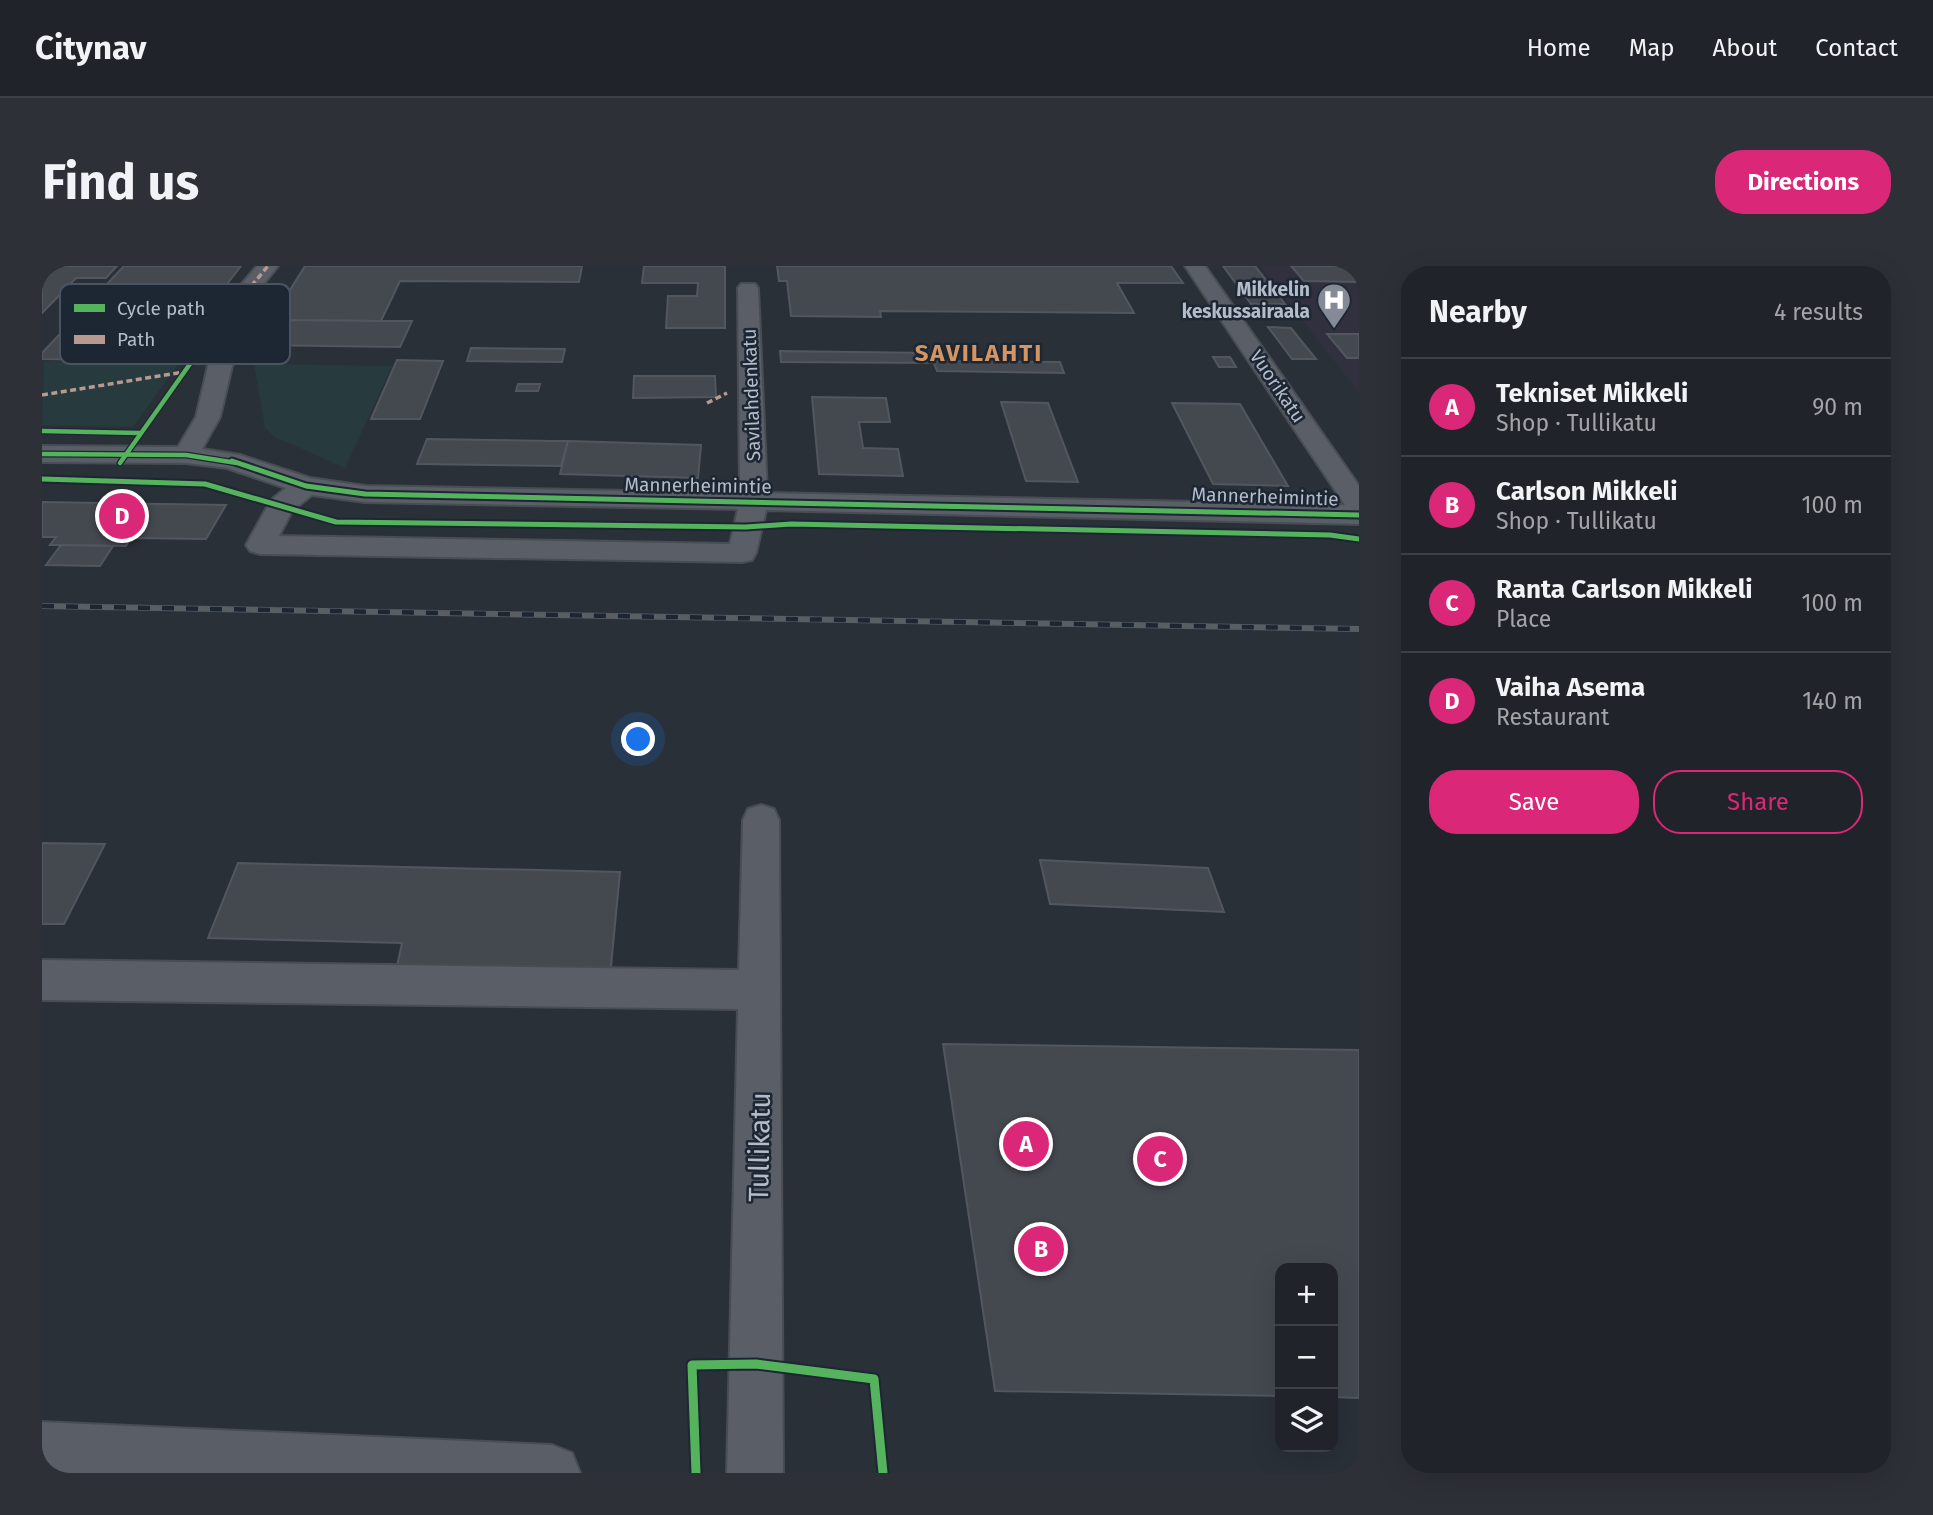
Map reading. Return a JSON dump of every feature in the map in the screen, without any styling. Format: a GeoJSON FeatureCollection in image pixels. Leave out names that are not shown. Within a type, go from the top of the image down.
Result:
{"type":"FeatureCollection","features":[{"type":"Feature","properties":{"kind":"street"},"geometry":{"type":"LineString","coordinates":[[253,284],[268,266]]}},
{"type":"Feature","properties":{"kind":"street","name":"Vuorikatu"},"geometry":{"type":"LineString","coordinates":[[1195,266],[1359,506]]}},
{"type":"Feature","properties":{"kind":"street","name":"Savilahdenkatu"},"geometry":{"type":"LineString","coordinates":[[306,486],[281,506],[260,545],[742,553],[754,502],[748,288]]}},
{"type":"Feature","properties":{"kind":"street"},"geometry":{"type":"LineString","coordinates":[[186,455],[208,416],[221,364]]}},
{"type":"Feature","properties":{"kind":"street","name":"Mannerheimintie"},"geometry":{"type":"LineString","coordinates":[[42,454],[186,455],[231,461],[306,486],[365,494],[1359,515]]}},
{"type":"Feature","properties":{"kind":"street","name":"Tullikatu"},"geometry":{"type":"LineString","coordinates":[[755,1473],[761,821]]}},
{"type":"Feature","properties":{"kind":"street"},"geometry":{"type":"LineString","coordinates":[[42,980],[760,990]]}},
{"type":"Feature","properties":{"kind":"street"},"geometry":{"type":"LineString","coordinates":[[42,1450],[552,1473]]}},
{"type":"Feature","properties":{"kind":"shaded area","name":"Mikkelin keskussairaala"},"geometry":{"type":"Polygon","coordinates":[[[1260,266],[1359,266],[1359,393],[1260,266]]]}},
{"type":"Feature","properties":{"kind":"green space"},"geometry":{"type":"Polygon","coordinates":[[[44,361],[60,361],[60,364],[178,364],[133,427],[42,425],[44,361]]]}},
{"type":"Feature","properties":{"kind":"green space"},"geometry":{"type":"Polygon","coordinates":[[[254,364],[392,366],[345,468],[275,437],[265,428],[254,364]]]}},
{"type":"Feature","properties":{"kind":"building"},"geometry":{"type":"Polygon","coordinates":[[[42,266],[117,266],[106,278],[76,278],[70,284],[60,284],[60,294],[42,313],[42,266]]]}},
{"type":"Feature","properties":{"kind":"building"},"geometry":{"type":"Polygon","coordinates":[[[124,266],[241,266],[227,284],[107,284],[124,266]]]}},
{"type":"Feature","properties":{"kind":"building"},"geometry":{"type":"Polygon","coordinates":[[[305,266],[582,266],[579,282],[400,281],[381,321],[290,320],[290,290],[305,266]]]}},
{"type":"Feature","properties":{"kind":"building"},"geometry":{"type":"Polygon","coordinates":[[[644,266],[725,266],[725,328],[666,328],[668,296],[697,296],[698,283],[642,283],[644,266]]]}},
{"type":"Feature","properties":{"kind":"building"},"geometry":{"type":"Polygon","coordinates":[[[777,266],[1171,266],[1183,283],[1117,283],[1134,313],[880,311],[881,317],[791,316],[787,281],[779,281],[777,266]]]}},
{"type":"Feature","properties":{"kind":"building"},"geometry":{"type":"Polygon","coordinates":[[[1223,266],[1255,266],[1285,304],[1251,304],[1223,266]]]}},
{"type":"Feature","properties":{"kind":"building"},"geometry":{"type":"Polygon","coordinates":[[[1291,266],[1359,266],[1359,282],[1304,281],[1291,266]]]}},
{"type":"Feature","properties":{"kind":"building"},"geometry":{"type":"Polygon","coordinates":[[[290,320],[412,321],[400,347],[290,345],[290,320]]]}},
{"type":"Feature","properties":{"kind":"building"},"geometry":{"type":"Polygon","coordinates":[[[1268,327],[1291,328],[1316,359],[1292,359],[1268,327]]]}},
{"type":"Feature","properties":{"kind":"building"},"geometry":{"type":"Polygon","coordinates":[[[60,334],[60,359],[42,359],[42,353],[60,334]]]}},
{"type":"Feature","properties":{"kind":"building"},"geometry":{"type":"Polygon","coordinates":[[[1327,334],[1359,334],[1359,358],[1347,358],[1327,334]]]}},
{"type":"Feature","properties":{"kind":"building"},"geometry":{"type":"Polygon","coordinates":[[[471,348],[565,349],[562,362],[467,361],[471,348]]]}},
{"type":"Feature","properties":{"kind":"building"},"geometry":{"type":"Polygon","coordinates":[[[780,351],[929,353],[932,363],[781,362],[780,351]]]}},
{"type":"Feature","properties":{"kind":"building"},"geometry":{"type":"Polygon","coordinates":[[[1213,357],[1230,357],[1236,367],[1219,367],[1213,357]]]}},
{"type":"Feature","properties":{"kind":"building"},"geometry":{"type":"Polygon","coordinates":[[[397,360],[443,361],[420,419],[371,419],[397,360]]]}},
{"type":"Feature","properties":{"kind":"building"},"geometry":{"type":"Polygon","coordinates":[[[933,361],[1060,362],[1064,373],[937,371],[933,361]]]}},
{"type":"Feature","properties":{"kind":"building"},"geometry":{"type":"Polygon","coordinates":[[[634,376],[715,376],[716,397],[633,398],[634,376]]]}},
{"type":"Feature","properties":{"kind":"building"},"geometry":{"type":"Polygon","coordinates":[[[518,384],[540,384],[538,391],[516,391],[518,384]]]}},
{"type":"Feature","properties":{"kind":"building"},"geometry":{"type":"Polygon","coordinates":[[[812,397],[886,398],[890,422],[859,422],[863,448],[898,449],[903,476],[819,474],[812,397]]]}},
{"type":"Feature","properties":{"kind":"building"},"geometry":{"type":"Polygon","coordinates":[[[1001,402],[1048,403],[1078,482],[1026,481],[1001,402]]]}},
{"type":"Feature","properties":{"kind":"building"},"geometry":{"type":"Polygon","coordinates":[[[1172,403],[1240,404],[1288,486],[1213,484],[1172,403]]]}},
{"type":"Feature","properties":{"kind":"building"},"geometry":{"type":"Polygon","coordinates":[[[427,439],[568,441],[561,466],[417,464],[427,439]]]}},
{"type":"Feature","properties":{"kind":"building"},"geometry":{"type":"Polygon","coordinates":[[[568,441],[701,445],[698,478],[560,474],[568,441]]]}},
{"type":"Feature","properties":{"kind":"building"},"geometry":{"type":"Polygon","coordinates":[[[42,502],[226,505],[206,539],[131,538],[126,546],[50,545],[56,537],[42,537],[42,502]]]}},
{"type":"Feature","properties":{"kind":"building"},"geometry":{"type":"Polygon","coordinates":[[[61,545],[113,546],[100,566],[46,565],[61,545]]]}},
{"type":"Feature","properties":{"kind":"building"},"geometry":{"type":"Polygon","coordinates":[[[42,843],[105,844],[64,924],[42,924],[42,843]]]}},
{"type":"Feature","properties":{"kind":"building"},"geometry":{"type":"Polygon","coordinates":[[[1040,860],[1208,868],[1224,912],[1050,904],[1040,860]]]}},
{"type":"Feature","properties":{"kind":"building"},"geometry":{"type":"Polygon","coordinates":[[[238,863],[620,872],[610,977],[396,971],[402,943],[208,938],[238,863]]]}},
{"type":"Feature","properties":{"kind":"building"},"geometry":{"type":"Polygon","coordinates":[[[943,1044],[1359,1050],[1359,1398],[1338,1397],[1338,1263],[1275,1263],[1275,1396],[995,1391],[943,1044]]]}},
{"type":"Feature","properties":{"kind":"railway"},"geometry":{"type":"LineString","coordinates":[[42,606],[1359,629]]}},
{"type":"Feature","properties":{"kind":"marked path"},"geometry":{"type":"LineString","coordinates":[[253,284],[268,266]]}},
{"type":"Feature","properties":{"kind":"marked path"},"geometry":{"type":"LineString","coordinates":[[42,395],[184,372]]}},
{"type":"Feature","properties":{"kind":"marked path"},"geometry":{"type":"LineString","coordinates":[[707,403],[727,393]]}},
{"type":"Feature","properties":{"kind":"cycle path"},"geometry":{"type":"LineString","coordinates":[[120,463],[190,364]]}},
{"type":"Feature","properties":{"kind":"cycle path"},"geometry":{"type":"LineString","coordinates":[[42,431],[140,433]]}},
{"type":"Feature","properties":{"kind":"cycle path"},"geometry":{"type":"LineString","coordinates":[[42,454],[186,455],[231,461],[306,486],[365,494],[1359,515]]}},
{"type":"Feature","properties":{"kind":"cycle path"},"geometry":{"type":"LineString","coordinates":[[42,479],[205,484],[336,522],[746,527],[791,524],[1330,535],[1359,539]]}},
{"type":"Feature","properties":{"kind":"cycle path"},"geometry":{"type":"LineString","coordinates":[[696,1473],[692,1365],[756,1364],[874,1379],[883,1473]]}},
{"type":"Feature","properties":{"kind":"place","name":"Mikkelin keskussairaala"},"geometry":{"type":"Point","coordinates":[1334,330]}},
{"type":"Feature","properties":{"kind":"place","name":"Vaiha Asema"},"geometry":{"type":"Point","coordinates":[122,516]}},
{"type":"Feature","properties":{"kind":"place","name":"Tekniset Mikkeli"},"geometry":{"type":"Point","coordinates":[1026,1144]}},
{"type":"Feature","properties":{"kind":"place","name":"Ranta Carlson Mikkeli"},"geometry":{"type":"Point","coordinates":[1160,1159]}},
{"type":"Feature","properties":{"kind":"place","name":"Carlson Mikkeli"},"geometry":{"type":"Point","coordinates":[1041,1249]}},
{"type":"Feature","properties":{"kind":"district","name":"SAVILAHTI"},"geometry":{"type":"Point","coordinates":[979,353]}}]}
